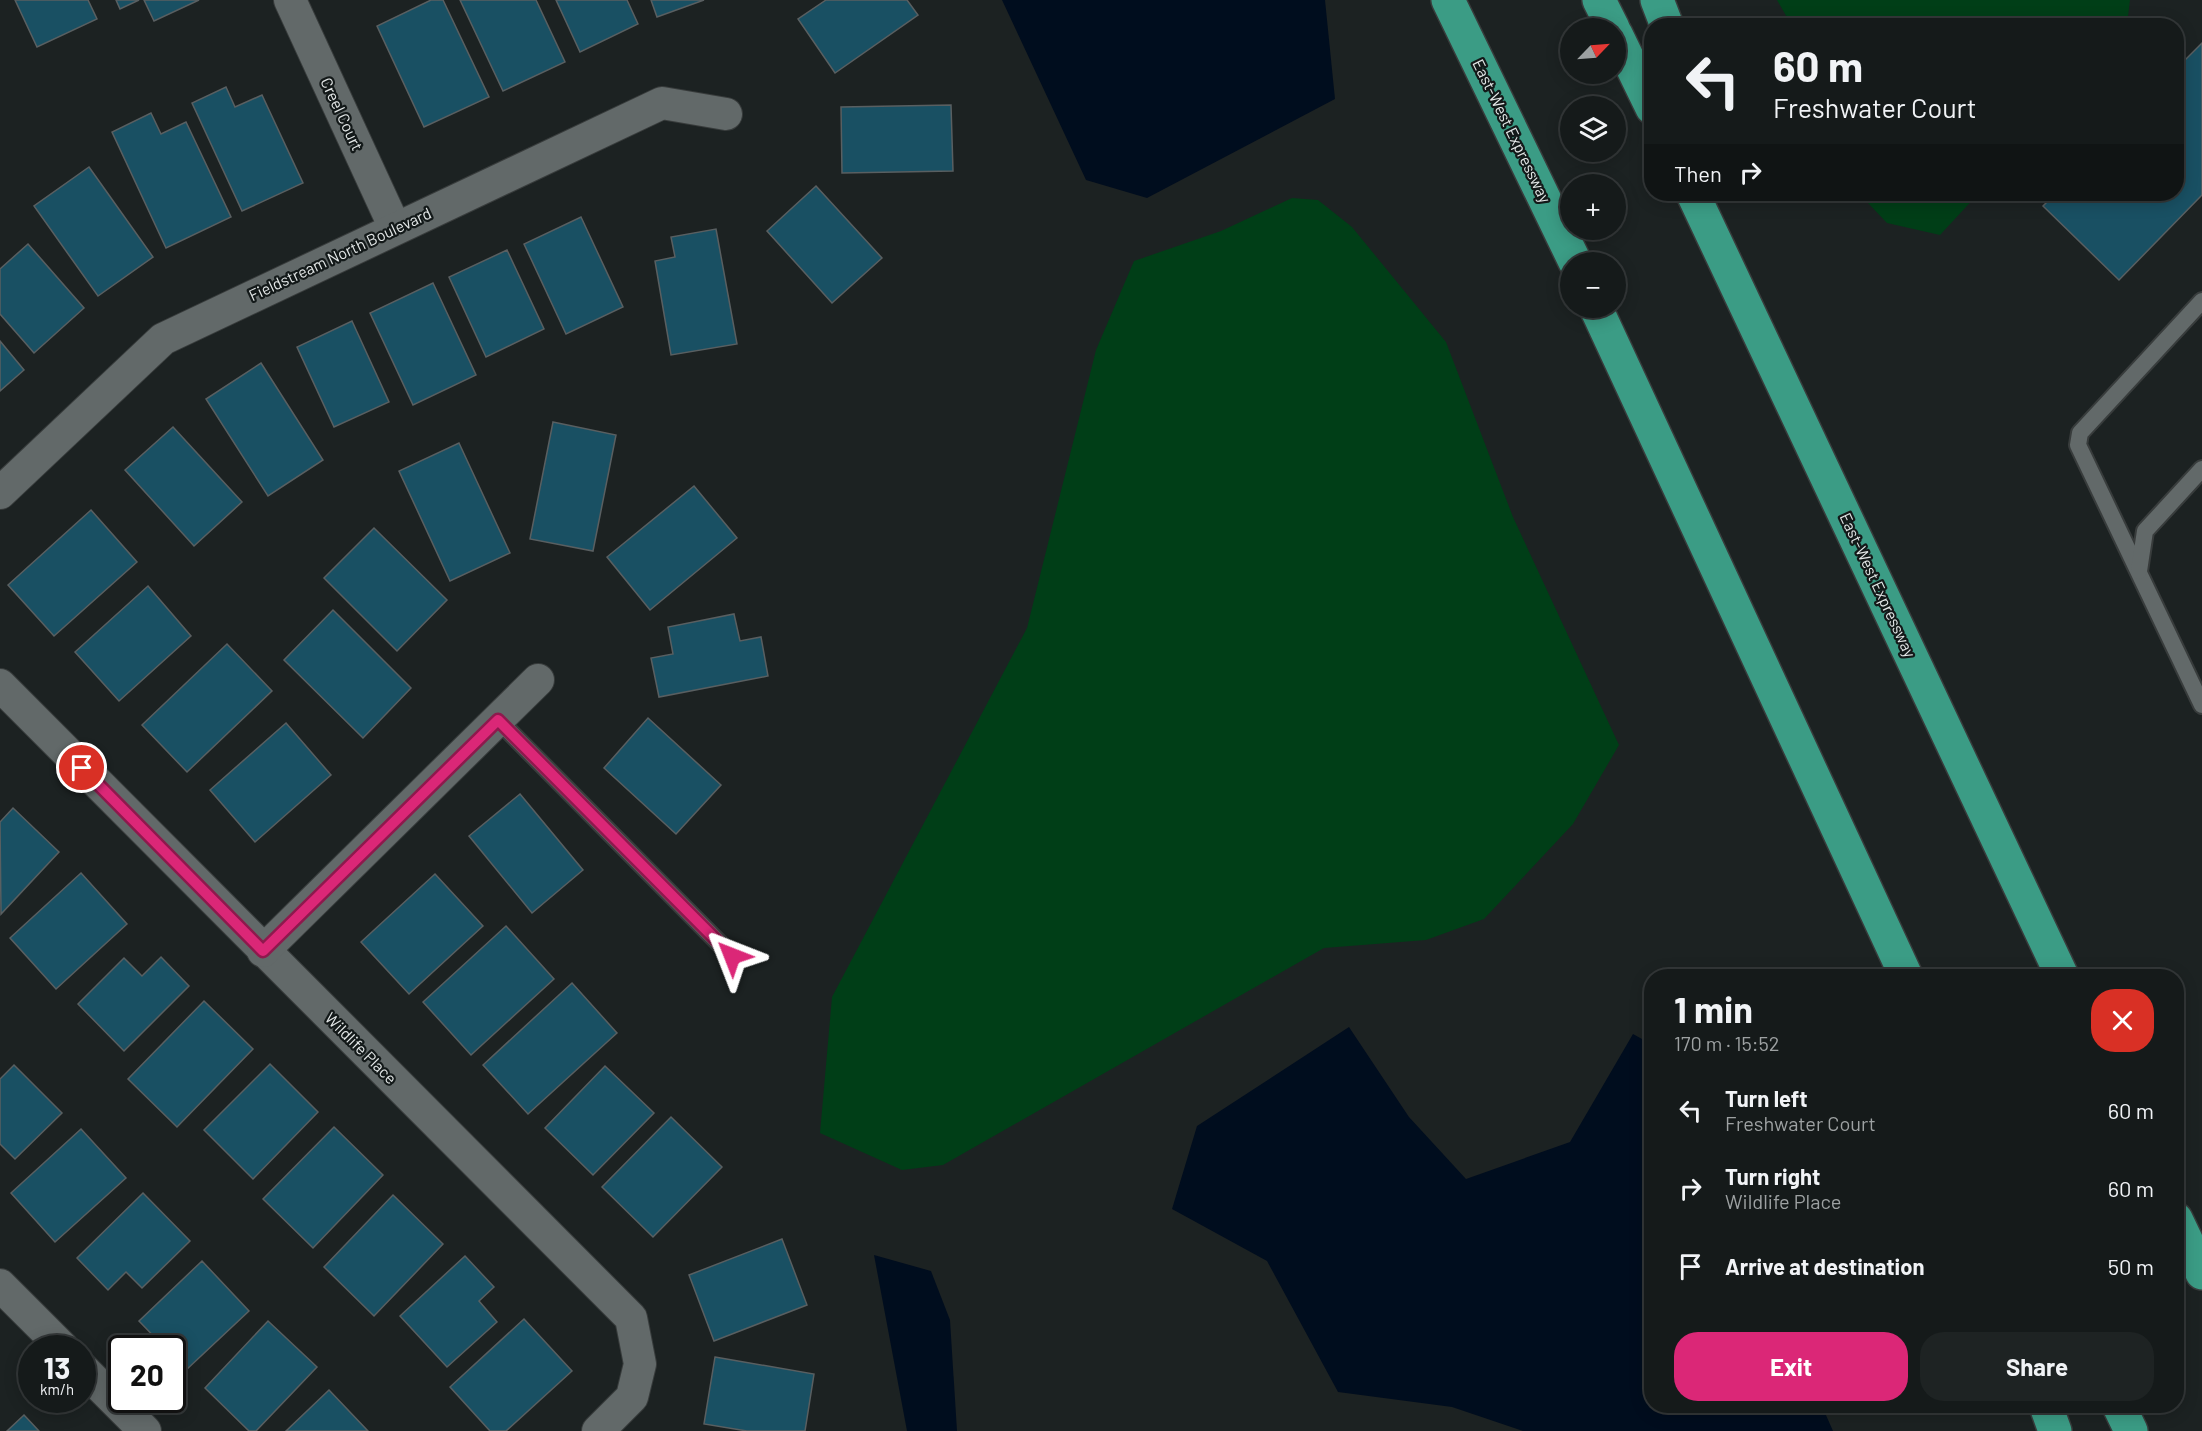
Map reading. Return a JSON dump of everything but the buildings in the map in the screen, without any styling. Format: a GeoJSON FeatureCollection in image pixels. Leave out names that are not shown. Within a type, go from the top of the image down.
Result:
{"type":"FeatureCollection","features":[{"type":"Feature","properties":{"kind":"highway","name":"East-West Expressway"},"geometry":{"type":"LineString","coordinates":[[1448,0],[1570,252]]}},
{"type":"Feature","properties":{"kind":"highway"},"geometry":{"type":"LineString","coordinates":[[1599,0],[1608,18]]}},
{"type":"Feature","properties":{"kind":"highway"},"geometry":{"type":"LineString","coordinates":[[1657,0],[1664,18]]}},
{"type":"Feature","properties":{"kind":"highway"},"geometry":{"type":"LineString","coordinates":[[1626,55],[1644,92]]}},
{"type":"Feature","properties":{"kind":"highway","name":"East-West Expressway"},"geometry":{"type":"LineString","coordinates":[[1697,201],[2059,969]]}},
{"type":"Feature","properties":{"kind":"highway"},"geometry":{"type":"LineString","coordinates":[[1708,201],[1714,235]]}},
{"type":"Feature","properties":{"kind":"highway"},"geometry":{"type":"LineString","coordinates":[[1601,318],[1903,969]]}},
{"type":"Feature","properties":{"kind":"highway"},"geometry":{"type":"LineString","coordinates":[[2184,1236],[2202,1273]]}},
{"type":"Feature","properties":{"kind":"highway"},"geometry":{"type":"LineString","coordinates":[[2049,1413],[2055,1431]]}},
{"type":"Feature","properties":{"kind":"highway"},"geometry":{"type":"LineString","coordinates":[[2123,1413],[2131,1431]]}},
{"type":"Feature","properties":{"kind":"street","name":"Creel Court"},"geometry":{"type":"LineString","coordinates":[[290,0],[395,228]]}},
{"type":"Feature","properties":{"kind":"street","name":"Fieldstream North Boulevard"},"geometry":{"type":"LineString","coordinates":[[0,493],[163,339],[662,103],[726,114]]}},
{"type":"Feature","properties":{"kind":"street"},"geometry":{"type":"LineString","coordinates":[[263,951],[538,680]]}},
{"type":"Feature","properties":{"kind":"street","name":"Wildlife Place"},"geometry":{"type":"LineString","coordinates":[[0,686],[631,1318],[640,1364],[632,1397],[598,1431]]}},
{"type":"Feature","properties":{"kind":"street"},"geometry":{"type":"LineString","coordinates":[[0,1285],[50,1335]]}},
{"type":"Feature","properties":{"kind":"street"},"geometry":{"type":"LineString","coordinates":[[96,1382],[145,1431]]}},
{"type":"Feature","properties":{"kind":"lane"},"geometry":{"type":"LineString","coordinates":[[2202,301],[2080,433],[2078,445],[2202,705]]}},
{"type":"Feature","properties":{"kind":"lane"},"geometry":{"type":"LineString","coordinates":[[2139,572],[2145,531],[2202,469]]}},
{"type":"Feature","properties":{"kind":"lane"},"geometry":{"type":"LineString","coordinates":[[498,720],[732,956]]}},
{"type":"Feature","properties":{"kind":"green space"},"geometry":{"type":"Polygon","coordinates":[[[1777,0],[2130,0],[2128,18],[1787,18],[1777,0]]]}},
{"type":"Feature","properties":{"kind":"green space"},"geometry":{"type":"Polygon","coordinates":[[[1292,198],[1318,200],[1352,227],[1446,342],[1513,517],[1619,745],[1573,824],[1484,919],[1426,940],[1324,948],[943,1165],[902,1170],[820,1133],[832,997],[1027,628],[1096,350],[1134,261],[1221,231],[1292,198]]]}},
{"type":"Feature","properties":{"kind":"green space"},"geometry":{"type":"Polygon","coordinates":[[[1867,201],[1972,201],[1940,235],[1887,223],[1867,201]]]}},
{"type":"Feature","properties":{"kind":"water"},"geometry":{"type":"Polygon","coordinates":[[[1002,0],[1325,0],[1335,99],[1147,198],[1086,180],[1002,0]]]}},
{"type":"Feature","properties":{"kind":"water"},"geometry":{"type":"Polygon","coordinates":[[[1349,1027],[1409,1117],[1466,1179],[1570,1142],[1633,1034],[1644,1040],[1644,1413],[1825,1413],[1833,1431],[1523,1431],[1452,1407],[1338,1392],[1267,1261],[1172,1209],[1197,1126],[1349,1027]]]}},
{"type":"Feature","properties":{"kind":"water"},"geometry":{"type":"Polygon","coordinates":[[[874,1255],[931,1271],[950,1320],[957,1431],[907,1431],[874,1255]]]}},
{"type":"Feature","properties":{"kind":"route"},"geometry":{"type":"LineString","coordinates":[[82,768],[263,951],[498,720],[732,956]]}}]}
